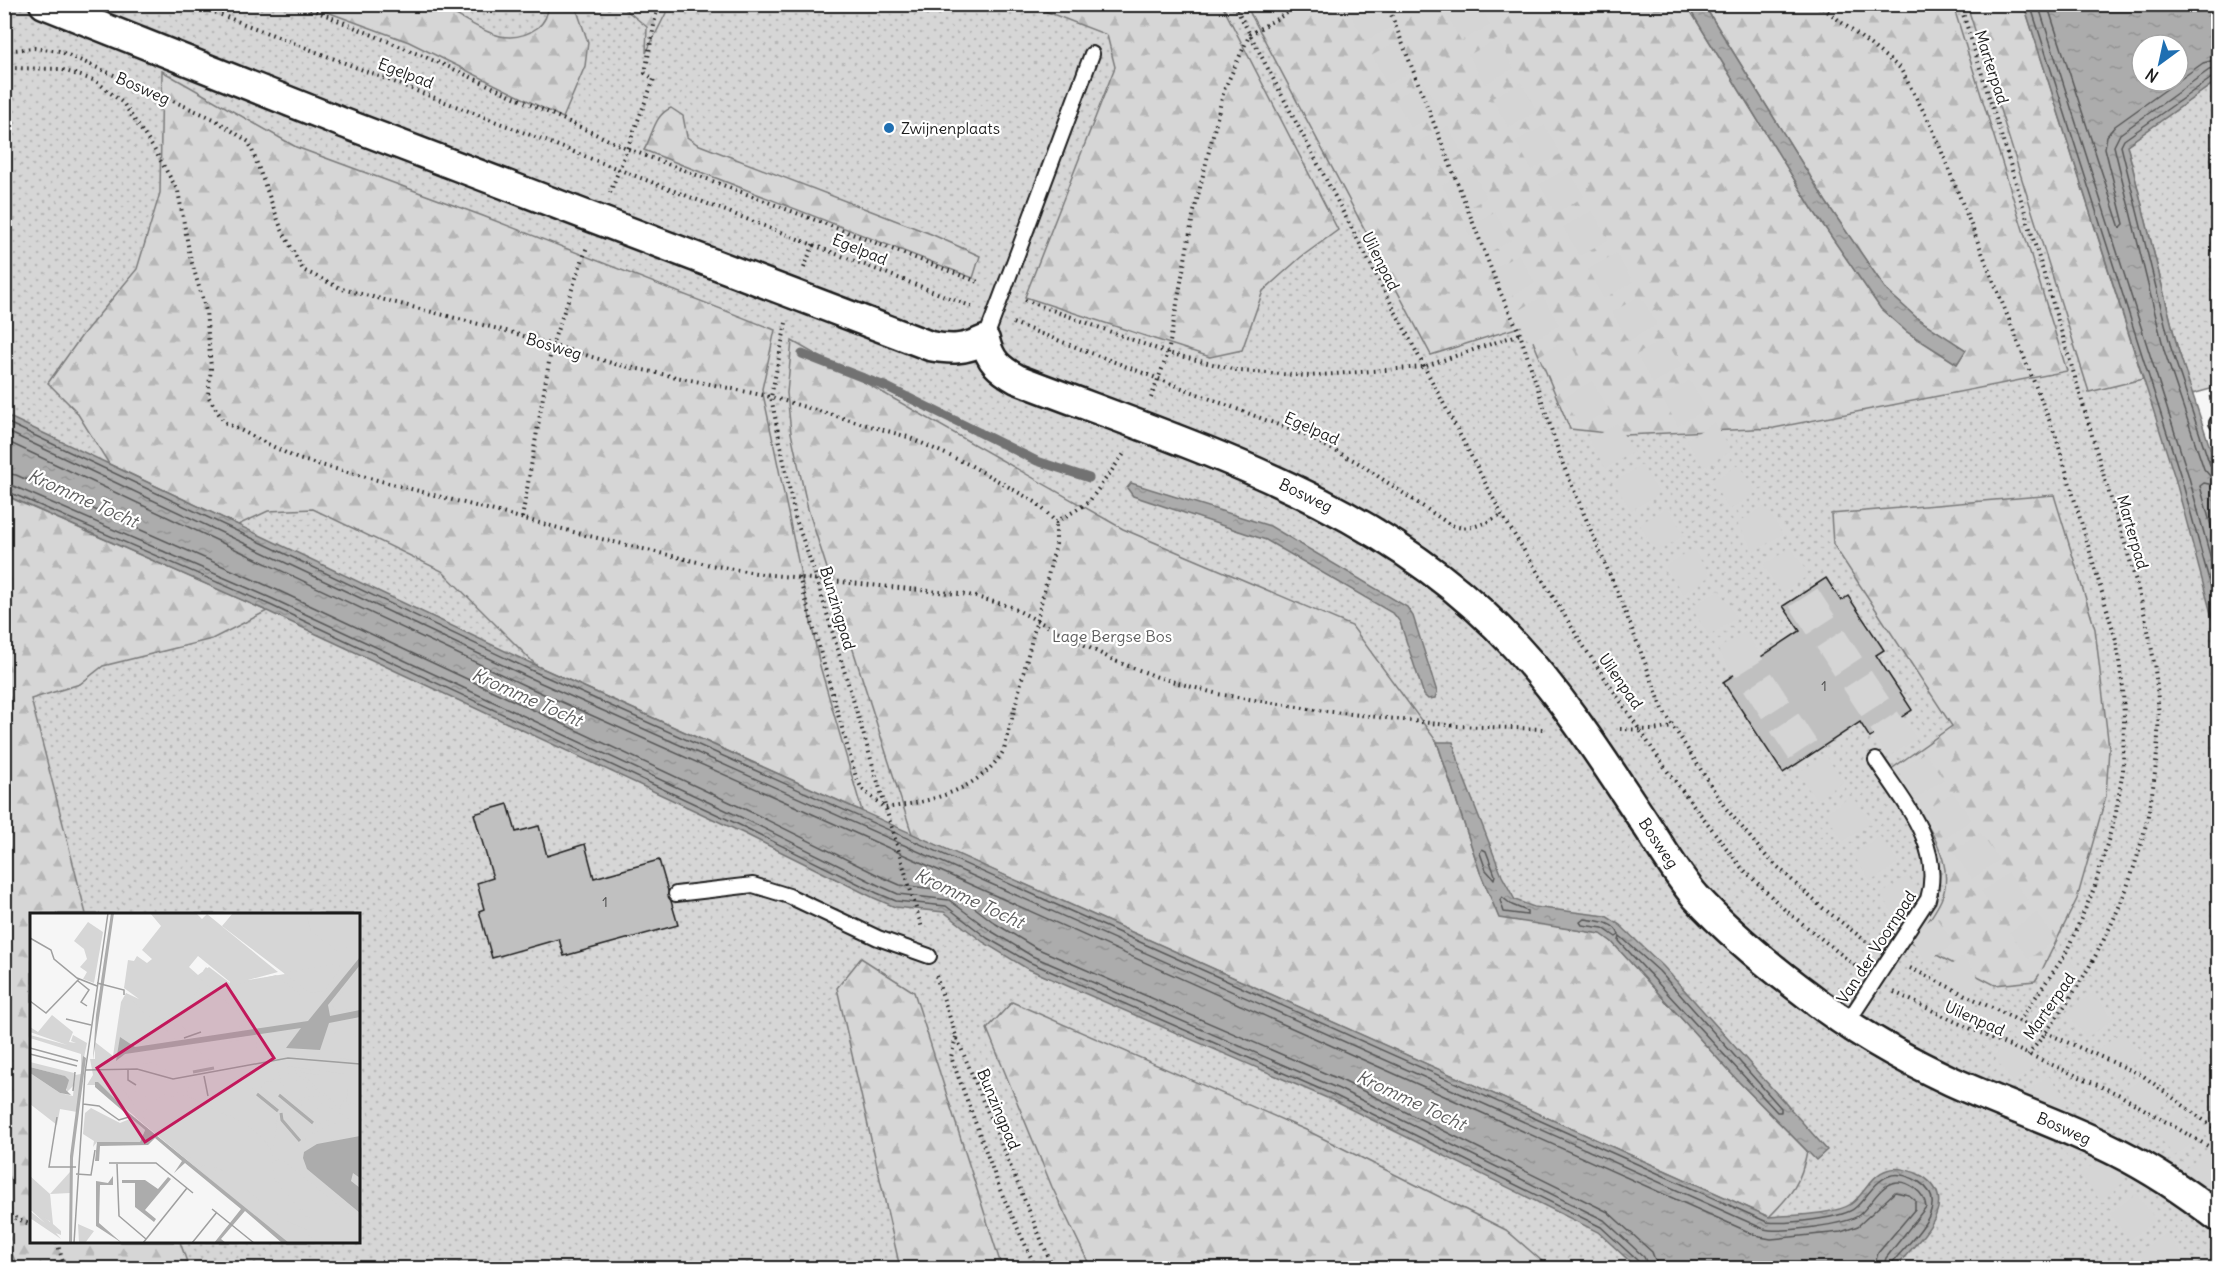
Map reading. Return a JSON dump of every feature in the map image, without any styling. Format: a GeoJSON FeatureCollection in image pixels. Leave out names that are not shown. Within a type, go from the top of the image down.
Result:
{"type":"FeatureCollection","features":[{"type":"Feature","properties":{"kind":"street"},"geometry":{"type":"LineString","coordinates":[[44,4],[930,346],[952,351],[968,348],[989,328]]}},
{"type":"Feature","properties":{"kind":"street","name":"Bosweg"},"geometry":{"type":"LineString","coordinates":[[989,328],[989,357],[1000,370],[1017,379],[1270,478],[1383,536],[1458,590],[1514,643],[1558,694],[1695,895],[1747,947],[1847,1023],[1895,1052],[1952,1081],[2119,1153],[2193,1198],[2218,1217]]}},
{"type":"Feature","properties":{"kind":"lane"},"geometry":{"type":"LineString","coordinates":[[989,328],[1092,54]]}},
{"type":"Feature","properties":{"kind":"lane","name":"Van der Voornpad"},"geometry":{"type":"LineString","coordinates":[[1847,1023],[1928,899],[1933,869],[1918,824],[1876,760]]}},
{"type":"Feature","properties":{"kind":"lane"},"geometry":{"type":"LineString","coordinates":[[676,894],[753,885],[789,896],[878,938],[929,956]]}},
{"type":"Feature","properties":{"kind":"path","name":"Egelpad"},"geometry":{"type":"LineString","coordinates":[[193,4],[620,168],[989,328],[1157,380],[1302,434],[1357,462],[1400,488],[1449,524],[1460,529],[1471,528],[1502,514]]}},
{"type":"Feature","properties":{"kind":"path","name":"Egelpad"},"geometry":{"type":"LineString","coordinates":[[299,4],[428,57],[628,148]]}},
{"type":"Feature","properties":{"kind":"path"},"geometry":{"type":"LineString","coordinates":[[522,519],[552,345],[578,268],[600,220],[654,79],[645,73],[658,4]]}},
{"type":"Feature","properties":{"kind":"path","name":"Uilenpad"},"geometry":{"type":"LineString","coordinates":[[1234,4],[1502,514],[1586,650],[1668,772],[1741,867],[1826,944],[1875,980],[1912,1002],[2118,1094],[2218,1152]]}},
{"type":"Feature","properties":{"kind":"path"},"geometry":{"type":"LineString","coordinates":[[799,577],[856,777],[862,789],[885,808],[912,804],[946,795],[995,766],[1004,750],[1037,621],[1056,544],[1056,522],[1088,503],[1121,459],[1141,426],[1167,353],[1193,216],[1224,90],[1250,34],[1303,4]]}},
{"type":"Feature","properties":{"kind":"path"},"geometry":{"type":"LineString","coordinates":[[1387,4],[1501,294],[1521,334],[1562,462],[1623,606],[1664,712],[1724,806],[1765,855],[1819,905],[1870,944],[1928,978],[2142,1075],[2218,1131]]}},
{"type":"Feature","properties":{"kind":"path"},"geometry":{"type":"LineString","coordinates":[[1818,4],[1900,68],[1931,125],[2056,437],[2116,640],[2123,688],[2124,720],[2123,771],[2116,813],[2094,890],[2065,955],[2019,1021]]}},
{"type":"Feature","properties":{"kind":"path","name":"Marterpad"},"geometry":{"type":"LineString","coordinates":[[1959,4],[2092,429],[2138,591],[2156,687],[2158,734],[2153,787],[2145,832],[2131,881],[2107,938],[2082,981],[2028,1055]]}},
{"type":"Feature","properties":{"kind":"path","name":"Bosweg"},"geometry":{"type":"LineString","coordinates":[[4,51],[34,48],[59,51],[214,119],[249,142],[281,228],[303,270],[342,289],[615,364],[771,396],[908,437],[970,465],[1037,503],[1056,522]]}},
{"type":"Feature","properties":{"kind":"path"},"geometry":{"type":"LineString","coordinates":[[4,65],[9,68],[60,69],[96,81],[123,103],[154,148],[178,191],[190,256],[206,311],[211,368],[207,396],[224,422],[298,459],[522,519],[711,565],[969,595],[1009,606],[1115,661],[1218,694],[1316,710],[1456,726],[1582,730],[1652,730],[1674,727]]}},
{"type":"Feature","properties":{"kind":"path","name":"Bunzingpad"},"geometry":{"type":"LineString","coordinates":[[794,293],[780,345],[771,396],[795,517],[817,579],[921,927]]}},
{"type":"Feature","properties":{"kind":"path"},"geometry":{"type":"LineString","coordinates":[[1423,367],[1521,334]]}},
{"type":"Feature","properties":{"kind":"path","name":"Bunzingpad"},"geometry":{"type":"LineString","coordinates":[[929,956],[956,1036],[1053,1269]]}},
{"type":"Feature","properties":{"kind":"path"},"geometry":{"type":"LineString","coordinates":[[956,1036],[951,1058],[1001,1192],[1036,1269]]}},
{"type":"Feature","properties":{"kind":"path"},"geometry":{"type":"LineString","coordinates":[[4,1213],[30,1224]]}},
{"type":"Feature","properties":{"kind":"path"},"geometry":{"type":"LineString","coordinates":[[57,1243],[65,1269]]}},
{"type":"Feature","properties":{"kind":"green space"},"geometry":{"type":"Polygon","coordinates":[[[430,4],[483,30],[509,37],[523,35],[537,28],[546,18],[548,5],[575,5],[588,42],[585,66],[563,118],[409,42],[308,5],[430,4]]]}},
{"type":"Feature","properties":{"kind":"green space","name":"Lage Bergse Bos"},"geometry":{"type":"Polygon","coordinates":[[[5,5],[2055,5],[2218,588],[2218,1268],[5,1268],[5,5]]]}},
{"type":"Feature","properties":{"kind":"green space"},"geometry":{"type":"Polygon","coordinates":[[[620,5],[670,5],[646,53],[647,27],[620,5]]]}},
{"type":"Feature","properties":{"kind":"green space"},"geometry":{"type":"Polygon","coordinates":[[[1029,5],[1222,5],[1338,230],[1301,257],[1263,291],[1242,350],[1210,357],[1025,297],[1115,67],[1107,35],[1029,5]]]}},
{"type":"Feature","properties":{"kind":"green space"},"geometry":{"type":"Polygon","coordinates":[[[1246,5],[1687,5],[1813,210],[1881,309],[1907,332],[1957,364],[1965,350],[1918,319],[1887,291],[1826,202],[1704,5],[1953,5],[2067,371],[1774,428],[1625,435],[1570,429],[1529,332],[1522,326],[1431,355],[1246,5]]]}},
{"type":"Feature","properties":{"kind":"green space"},"geometry":{"type":"Polygon","coordinates":[[[1967,5],[2024,5],[2143,379],[2089,392],[1967,5]]]}},
{"type":"Feature","properties":{"kind":"green space"},"geometry":{"type":"Polygon","coordinates":[[[162,71],[296,147],[483,216],[775,330],[762,389],[820,666],[862,811],[537,666],[442,571],[313,509],[268,511],[238,525],[109,464],[76,411],[48,383],[83,334],[137,269],[160,193],[162,71]]]}},
{"type":"Feature","properties":{"kind":"green space"},"geometry":{"type":"Polygon","coordinates":[[[2218,80],[2218,387],[2192,394],[2177,346],[2127,145],[2218,80]]]}},
{"type":"Feature","properties":{"kind":"green space"},"geometry":{"type":"Polygon","coordinates":[[[671,108],[683,116],[687,137],[697,144],[931,234],[980,256],[973,278],[644,150],[657,120],[671,108]]]}},
{"type":"Feature","properties":{"kind":"green space"},"geometry":{"type":"Polygon","coordinates":[[[792,341],[1123,529],[1352,626],[1437,742],[1480,872],[1499,917],[1602,934],[1612,942],[1739,1082],[1807,1151],[1802,1172],[1784,1201],[1769,1217],[912,834],[808,509],[791,433],[787,393],[792,341]]]}},
{"type":"Feature","properties":{"kind":"green space"},"geometry":{"type":"Polygon","coordinates":[[[4,495],[267,611],[212,639],[103,666],[80,684],[31,699],[86,913],[30,913],[30,1243],[180,1243],[189,1268],[18,1268],[5,1238],[4,495]]]}},
{"type":"Feature","properties":{"kind":"green space"},"geometry":{"type":"Polygon","coordinates":[[[2054,495],[2095,629],[2109,748],[2106,796],[2077,899],[2041,972],[2035,981],[1995,985],[1913,943],[1941,900],[1945,884],[1945,867],[1931,832],[1890,770],[1952,726],[1833,544],[1831,514],[2054,495]]]}},
{"type":"Feature","properties":{"kind":"green space"},"geometry":{"type":"Polygon","coordinates":[[[861,958],[914,992],[1002,1268],[900,1268],[837,988],[861,958]]]}},
{"type":"Feature","properties":{"kind":"green space"},"geometry":{"type":"Polygon","coordinates":[[[1012,1002],[1306,1130],[1506,1230],[1550,1268],[1091,1268],[1052,1187],[987,1029],[1012,1002]]]}},
{"type":"Feature","properties":{"kind":"water"},"geometry":{"type":"Polygon","coordinates":[[[1687,5],[1704,5],[1826,202],[1887,291],[1918,319],[1966,350],[1957,364],[1907,332],[1881,309],[1813,210],[1687,5]]]}},
{"type":"Feature","properties":{"kind":"water"},"geometry":{"type":"Polygon","coordinates":[[[2024,5],[2218,5],[2218,80],[2127,145],[2177,346],[2218,472],[2218,640],[2175,478],[2024,5]]]}},
{"type":"Feature","properties":{"kind":"water","name":"Kromme Tocht"},"geometry":{"type":"Polygon","coordinates":[[[5,415],[537,666],[1769,1217],[1844,1208],[1856,1200],[1876,1176],[1887,1170],[1895,1169],[1918,1174],[1934,1187],[1939,1198],[1937,1211],[1932,1223],[1895,1268],[1637,1268],[1598,1232],[1334,1101],[1026,968],[983,942],[944,912],[895,907],[874,898],[743,833],[267,611],[5,495],[5,415]]]}},
{"type":"Feature","properties":{"kind":"water"},"geometry":{"type":"Polygon","coordinates":[[[1131,483],[1270,526],[1407,607],[1413,616],[1437,692],[1435,698],[1428,699],[1424,695],[1400,622],[1394,614],[1266,540],[1133,496],[1127,488],[1131,483]]]}},
{"type":"Feature","properties":{"kind":"water"},"geometry":{"type":"Polygon","coordinates":[[[1437,742],[1453,742],[1462,773],[1502,876],[1515,900],[1534,907],[1606,916],[1620,925],[1663,966],[1827,1150],[1816,1160],[1739,1082],[1612,942],[1601,934],[1499,918],[1480,872],[1437,742]]]}},
{"type":"Feature","properties":{"kind":"building"},"geometry":{"type":"Polygon","coordinates":[[[1826,578],[1841,601],[1848,596],[1884,650],[1876,655],[1912,710],[1870,738],[1860,722],[1783,773],[1723,682],[1800,631],[1783,606],[1826,578]]]}},
{"type":"Feature","properties":{"kind":"building"},"geometry":{"type":"Polygon","coordinates":[[[508,804],[516,832],[539,826],[547,856],[585,844],[594,878],[659,860],[678,925],[564,956],[559,939],[492,958],[479,911],[484,909],[477,883],[493,878],[474,814],[508,804]]]}},
{"type":"Feature","properties":{"kind":"waterway"},"geometry":{"type":"LineString","coordinates":[[802,354],[887,387],[1037,461],[1089,478]]}},
{"type":"Feature","properties":{"kind":"tunnel"},"geometry":{"type":"LineString","coordinates":[[1364,4],[1453,170],[1545,333],[1641,495],[1740,654],[1843,811],[1950,966],[2059,1118],[2172,1268]]}},
{"type":"Feature","properties":{"kind":"tunnel"},"geometry":{"type":"LineString","coordinates":[[1460,4],[1629,310],[1792,580],[1908,757],[2029,931],[2218,1187]]}},
{"type":"Feature","properties":{"kind":"place","name":"Zwijnenplaats"},"geometry":{"type":"Point","coordinates":[889,128]}}]}
